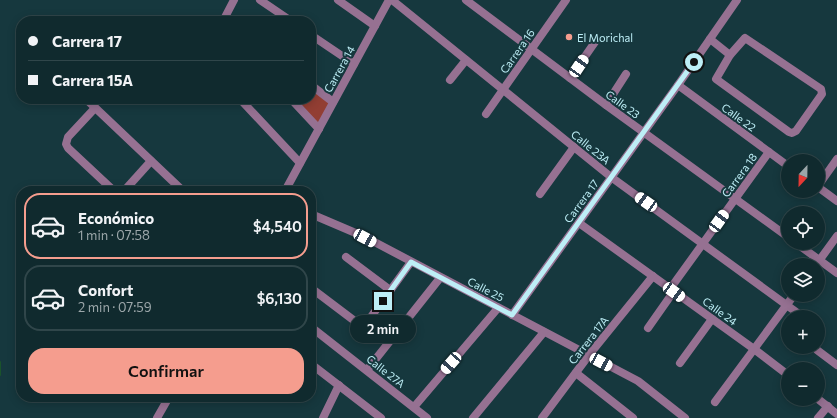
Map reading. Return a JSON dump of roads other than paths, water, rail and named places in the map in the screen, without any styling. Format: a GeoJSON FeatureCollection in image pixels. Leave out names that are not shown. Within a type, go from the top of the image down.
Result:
{"type":"FeatureCollection","features":[{"type":"Feature","properties":{"kind":"street"},"geometry":{"type":"LineString","coordinates":[[226,16],[234,0]]}},
{"type":"Feature","properties":{"kind":"street"},"geometry":{"type":"LineString","coordinates":[[260,0],[284,16]]}},
{"type":"Feature","properties":{"kind":"street"},"geometry":{"type":"LineString","coordinates":[[338,0],[375,26]]}},
{"type":"Feature","properties":{"kind":"street","name":"Carrera 14"},"geometry":{"type":"LineString","coordinates":[[287,186],[375,26],[391,0]]}},
{"type":"Feature","properties":{"kind":"street","name":"Calle 23A"},"geometry":{"type":"LineString","coordinates":[[391,0],[611,178],[703,243],[794,310]]}},
{"type":"Feature","properties":{"kind":"street","name":"Calle 23"},"geometry":{"type":"LineString","coordinates":[[466,0],[643,132],[781,232]]}},
{"type":"Feature","properties":{"kind":"street"},"geometry":{"type":"LineString","coordinates":[[555,0],[564,3]]}},
{"type":"Feature","properties":{"kind":"street","name":"Carrera 17"},"geometry":{"type":"LineString","coordinates":[[512,315],[678,85],[737,0]]}},
{"type":"Feature","properties":{"kind":"street","name":"Carrera 16"},"geometry":{"type":"LineString","coordinates":[[486,114],[564,3]]}},
{"type":"Feature","properties":{"kind":"street"},"geometry":{"type":"LineString","coordinates":[[316,38],[354,64]]}},
{"type":"Feature","properties":{"kind":"street"},"geometry":{"type":"LineString","coordinates":[[745,38],[749,39],[821,89],[822,94],[796,131],[792,133],[788,132],[716,79],[730,55],[745,38]]}},
{"type":"Feature","properties":{"kind":"street"},"geometry":{"type":"LineString","coordinates":[[710,39],[730,55]]}},
{"type":"Feature","properties":{"kind":"street"},"geometry":{"type":"LineString","coordinates":[[570,78],[595,42]]}},
{"type":"Feature","properties":{"kind":"street"},"geometry":{"type":"LineString","coordinates":[[450,80],[466,60]]}},
{"type":"Feature","properties":{"kind":"street"},"geometry":{"type":"LineString","coordinates":[[606,104],[626,74]]}},
{"type":"Feature","properties":{"kind":"street","name":"Calle 22"},"geometry":{"type":"LineString","coordinates":[[678,85],[781,161]]}},
{"type":"Feature","properties":{"kind":"street"},"geometry":{"type":"LineString","coordinates":[[316,89],[334,102]]}},
{"type":"Feature","properties":{"kind":"street"},"geometry":{"type":"LineString","coordinates":[[91,104],[178,186]]}},
{"type":"Feature","properties":{"kind":"street"},"geometry":{"type":"LineString","coordinates":[[245,104],[300,163]]}},
{"type":"Feature","properties":{"kind":"street"},"geometry":{"type":"LineString","coordinates":[[296,104],[318,129]]}},
{"type":"Feature","properties":{"kind":"street"},"geometry":{"type":"LineString","coordinates":[[95,108],[68,137],[66,144],[68,148],[109,186]]}},
{"type":"Feature","properties":{"kind":"street"},"geometry":{"type":"LineString","coordinates":[[540,194],[574,147]]}},
{"type":"Feature","properties":{"kind":"street","name":"Carrera 18"},"geometry":{"type":"LineString","coordinates":[[648,328],[703,243],[769,152]]}},
{"type":"Feature","properties":{"kind":"street"},"geometry":{"type":"LineString","coordinates":[[825,177],[837,159]]}},
{"type":"Feature","properties":{"kind":"street"},"geometry":{"type":"LineString","coordinates":[[128,186],[151,161]]}},
{"type":"Feature","properties":{"kind":"street"},"geometry":{"type":"LineString","coordinates":[[825,192],[837,201]]}},
{"type":"Feature","properties":{"kind":"street","name":"Calle 25"},"geometry":{"type":"LineString","coordinates":[[316,216],[365,238],[638,381],[685,418]]}},
{"type":"Feature","properties":{"kind":"street","name":"Calle 24"},"geometry":{"type":"LineString","coordinates":[[579,223],[781,370]]}},
{"type":"Feature","properties":{"kind":"street"},"geometry":{"type":"LineString","coordinates":[[822,258],[837,236]]}},
{"type":"Feature","properties":{"kind":"street"},"geometry":{"type":"LineString","coordinates":[[804,250],[812,258]]}},
{"type":"Feature","properties":{"kind":"street"},"geometry":{"type":"LineString","coordinates":[[346,256],[390,290]]}},
{"type":"Feature","properties":{"kind":"street"},"geometry":{"type":"LineString","coordinates":[[316,292],[356,322],[362,324],[368,321],[411,262]]}},
{"type":"Feature","properties":{"kind":"street"},"geometry":{"type":"LineString","coordinates":[[825,267],[837,273]]}},
{"type":"Feature","properties":{"kind":"street","name":"Carrera 17A"},"geometry":{"type":"LineString","coordinates":[[544,417],[589,355],[653,276]]}},
{"type":"Feature","properties":{"kind":"street"},"geometry":{"type":"LineString","coordinates":[[367,370],[440,278]]}},
{"type":"Feature","properties":{"kind":"street"},"geometry":{"type":"LineString","coordinates":[[714,402],[789,302]]}},
{"type":"Feature","properties":{"kind":"street"},"geometry":{"type":"LineString","coordinates":[[414,407],[498,308]]}},
{"type":"Feature","properties":{"kind":"street"},"geometry":{"type":"LineString","coordinates":[[680,363],[712,319]]}},
{"type":"Feature","properties":{"kind":"street","name":"Calle 27A"},"geometry":{"type":"LineString","coordinates":[[316,331],[427,418]]}},
{"type":"Feature","properties":{"kind":"street"},"geometry":{"type":"LineString","coordinates":[[473,418],[544,332]]}},
{"type":"Feature","properties":{"kind":"street"},"geometry":{"type":"LineString","coordinates":[[822,354],[837,365]]}},
{"type":"Feature","properties":{"kind":"street"},"geometry":{"type":"LineString","coordinates":[[316,368],[381,418]]}},
{"type":"Feature","properties":{"kind":"street"},"geometry":{"type":"LineString","coordinates":[[576,373],[633,418]]}},
{"type":"Feature","properties":{"kind":"street"},"geometry":{"type":"LineString","coordinates":[[323,418],[339,385]]}},
{"type":"Feature","properties":{"kind":"street"},"geometry":{"type":"LineString","coordinates":[[157,418],[166,402]]}},
{"type":"Feature","properties":{"kind":"street"},"geometry":{"type":"LineString","coordinates":[[825,404],[837,414]]}},
{"type":"Feature","properties":{"kind":"street"},"geometry":{"type":"LineString","coordinates":[[818,418],[828,406]]}},
{"type":"Feature","properties":{"kind":"waterway"},"geometry":{"type":"LineString","coordinates":[[0,362],[0,375]]}},
{"type":"Feature","properties":{"kind":"place","name":"El Morichal"},"geometry":{"type":"Point","coordinates":[569,37]}}]}
